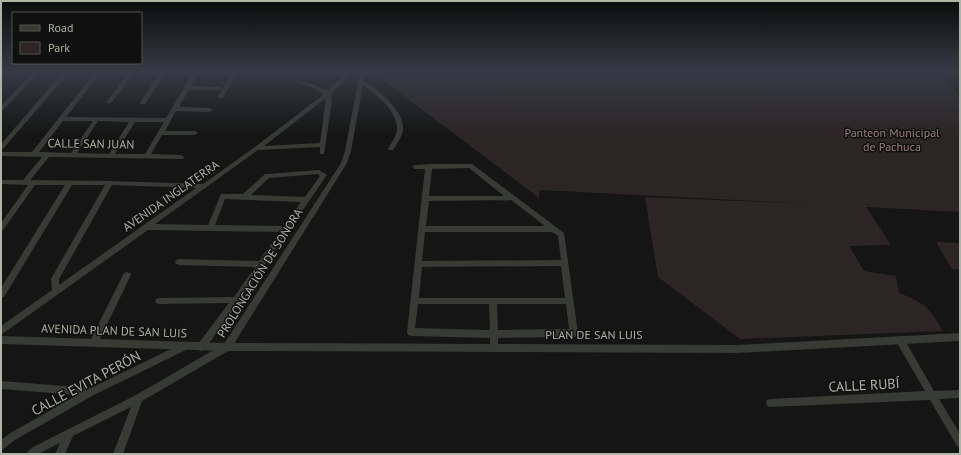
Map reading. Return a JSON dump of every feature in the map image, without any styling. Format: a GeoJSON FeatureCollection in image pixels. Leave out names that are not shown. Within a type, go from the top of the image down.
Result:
{"type":"FeatureCollection","features":[{"type":"Feature","properties":{"kind":"street"},"geometry":{"type":"LineString","coordinates":[[1,109],[16,92]]}},
{"type":"Feature","properties":{"kind":"street"},"geometry":{"type":"LineString","coordinates":[[1,148],[50,92]]}},
{"type":"Feature","properties":{"kind":"street"},"geometry":{"type":"LineString","coordinates":[[34,154],[83,92]]}},
{"type":"Feature","properties":{"kind":"street"},"geometry":{"type":"LineString","coordinates":[[109,102],[117,92]]}},
{"type":"Feature","properties":{"kind":"street"},"geometry":{"type":"LineString","coordinates":[[143,103],[150,92]]}},
{"type":"Feature","properties":{"kind":"street"},"geometry":{"type":"LineString","coordinates":[[147,156],[185,92]]}},
{"type":"Feature","properties":{"kind":"street"},"geometry":{"type":"LineString","coordinates":[[221,97],[224,92]]}},
{"type":"Feature","properties":{"kind":"street"},"geometry":{"type":"LineString","coordinates":[[322,152],[329,101],[328,94],[325,92]]}},
{"type":"Feature","properties":{"kind":"street","name":"PROLONGACIÓN DE SONORA"},"geometry":{"type":"LineString","coordinates":[[31,454],[36,450],[139,398],[227,347],[344,163],[348,151],[358,92]]}},
{"type":"Feature","properties":{"kind":"street"},"geometry":{"type":"LineString","coordinates":[[375,92],[387,103],[398,120],[400,129],[391,149]]}},
{"type":"Feature","properties":{"kind":"street","name":"AVENIDA INGLATERRA"},"geometry":{"type":"LineString","coordinates":[[1,331],[257,148],[328,94]]}},
{"type":"Feature","properties":{"kind":"street"},"geometry":{"type":"LineString","coordinates":[[175,110],[210,110]]}},
{"type":"Feature","properties":{"kind":"street"},"geometry":{"type":"LineString","coordinates":[[62,119],[168,120]]}},
{"type":"Feature","properties":{"kind":"street"},"geometry":{"type":"LineString","coordinates":[[73,155],[97,119]]}},
{"type":"Feature","properties":{"kind":"street"},"geometry":{"type":"LineString","coordinates":[[111,156],[133,120]]}},
{"type":"Feature","properties":{"kind":"street"},"geometry":{"type":"LineString","coordinates":[[161,133],[195,133]]}},
{"type":"Feature","properties":{"kind":"street"},"geometry":{"type":"LineString","coordinates":[[257,148],[323,145]]}},
{"type":"Feature","properties":{"kind":"street","name":"CALLE SAN JUAN"},"geometry":{"type":"LineString","coordinates":[[1,154],[181,157]]}},
{"type":"Feature","properties":{"kind":"street"},"geometry":{"type":"LineString","coordinates":[[25,182],[47,155]]}},
{"type":"Feature","properties":{"kind":"street"},"geometry":{"type":"LineString","coordinates":[[415,167],[429,166],[470,166],[561,235],[574,333],[494,334],[411,332],[429,166]]}},
{"type":"Feature","properties":{"kind":"street"},"geometry":{"type":"LineString","coordinates":[[201,346],[236,300],[324,175],[319,172],[267,176],[244,197]]}},
{"type":"Feature","properties":{"kind":"street"},"geometry":{"type":"LineString","coordinates":[[1,182],[204,186]]}},
{"type":"Feature","properties":{"kind":"street"},"geometry":{"type":"LineString","coordinates":[[1,228],[33,182]]}},
{"type":"Feature","properties":{"kind":"street"},"geometry":{"type":"LineString","coordinates":[[1,295],[70,183]]}},
{"type":"Feature","properties":{"kind":"street"},"geometry":{"type":"LineString","coordinates":[[56,292],[54,279],[110,183]]}},
{"type":"Feature","properties":{"kind":"street"},"geometry":{"type":"LineString","coordinates":[[210,228],[223,196],[306,200]]}},
{"type":"Feature","properties":{"kind":"street"},"geometry":{"type":"LineString","coordinates":[[426,198],[512,198]]}},
{"type":"Feature","properties":{"kind":"street"},"geometry":{"type":"LineString","coordinates":[[146,227],[286,229]]}},
{"type":"Feature","properties":{"kind":"street"},"geometry":{"type":"LineString","coordinates":[[422,229],[552,228]]}},
{"type":"Feature","properties":{"kind":"street"},"geometry":{"type":"LineString","coordinates":[[179,262],[261,264]]}},
{"type":"Feature","properties":{"kind":"street"},"geometry":{"type":"LineString","coordinates":[[418,264],[565,263]]}},
{"type":"Feature","properties":{"kind":"street"},"geometry":{"type":"LineString","coordinates":[[94,342],[127,275]]}},
{"type":"Feature","properties":{"kind":"street"},"geometry":{"type":"LineString","coordinates":[[159,301],[236,300]]}},
{"type":"Feature","properties":{"kind":"street"},"geometry":{"type":"LineString","coordinates":[[493,301],[494,348]]}},
{"type":"Feature","properties":{"kind":"street"},"geometry":{"type":"LineString","coordinates":[[414,302],[570,301]]}},
{"type":"Feature","properties":{"kind":"street","name":"PLAN DE SAN LUIS"},"geometry":{"type":"LineString","coordinates":[[227,347],[738,349],[960,337]]}},
{"type":"Feature","properties":{"kind":"street","name":"AVENIDA PLAN DE SAN LUIS"},"geometry":{"type":"LineString","coordinates":[[1,340],[227,347]]}},
{"type":"Feature","properties":{"kind":"street"},"geometry":{"type":"LineString","coordinates":[[900,340],[960,443]]}},
{"type":"Feature","properties":{"kind":"street","name":"CALLE EVITA PERÓN"},"geometry":{"type":"LineString","coordinates":[[1,446],[12,437],[91,392],[185,346]]}},
{"type":"Feature","properties":{"kind":"street"},"geometry":{"type":"LineString","coordinates":[[1,385],[91,392]]}},
{"type":"Feature","properties":{"kind":"street","name":"CALLE RUBÍ"},"geometry":{"type":"LineString","coordinates":[[770,403],[960,394]]}},
{"type":"Feature","properties":{"kind":"street"},"geometry":{"type":"LineString","coordinates":[[118,454],[139,398]]}},
{"type":"Feature","properties":{"kind":"street"},"geometry":{"type":"LineString","coordinates":[[60,454],[69,434]]}},
{"type":"Feature","properties":{"kind":"green space","name":"Panteón Municipal de Pachuca"},"geometry":{"type":"Polygon","coordinates":[[[399,92],[956,92],[960,97],[960,212],[866,207],[891,245],[849,246],[864,271],[896,276],[899,293],[926,307],[943,331],[740,339],[658,277],[645,197],[815,204],[540,190],[539,198],[399,92]]]}},
{"type":"Feature","properties":{"kind":"green space"},"geometry":{"type":"Polygon","coordinates":[[[938,242],[960,243],[960,270],[952,269],[937,244],[938,242]]]}}]}
